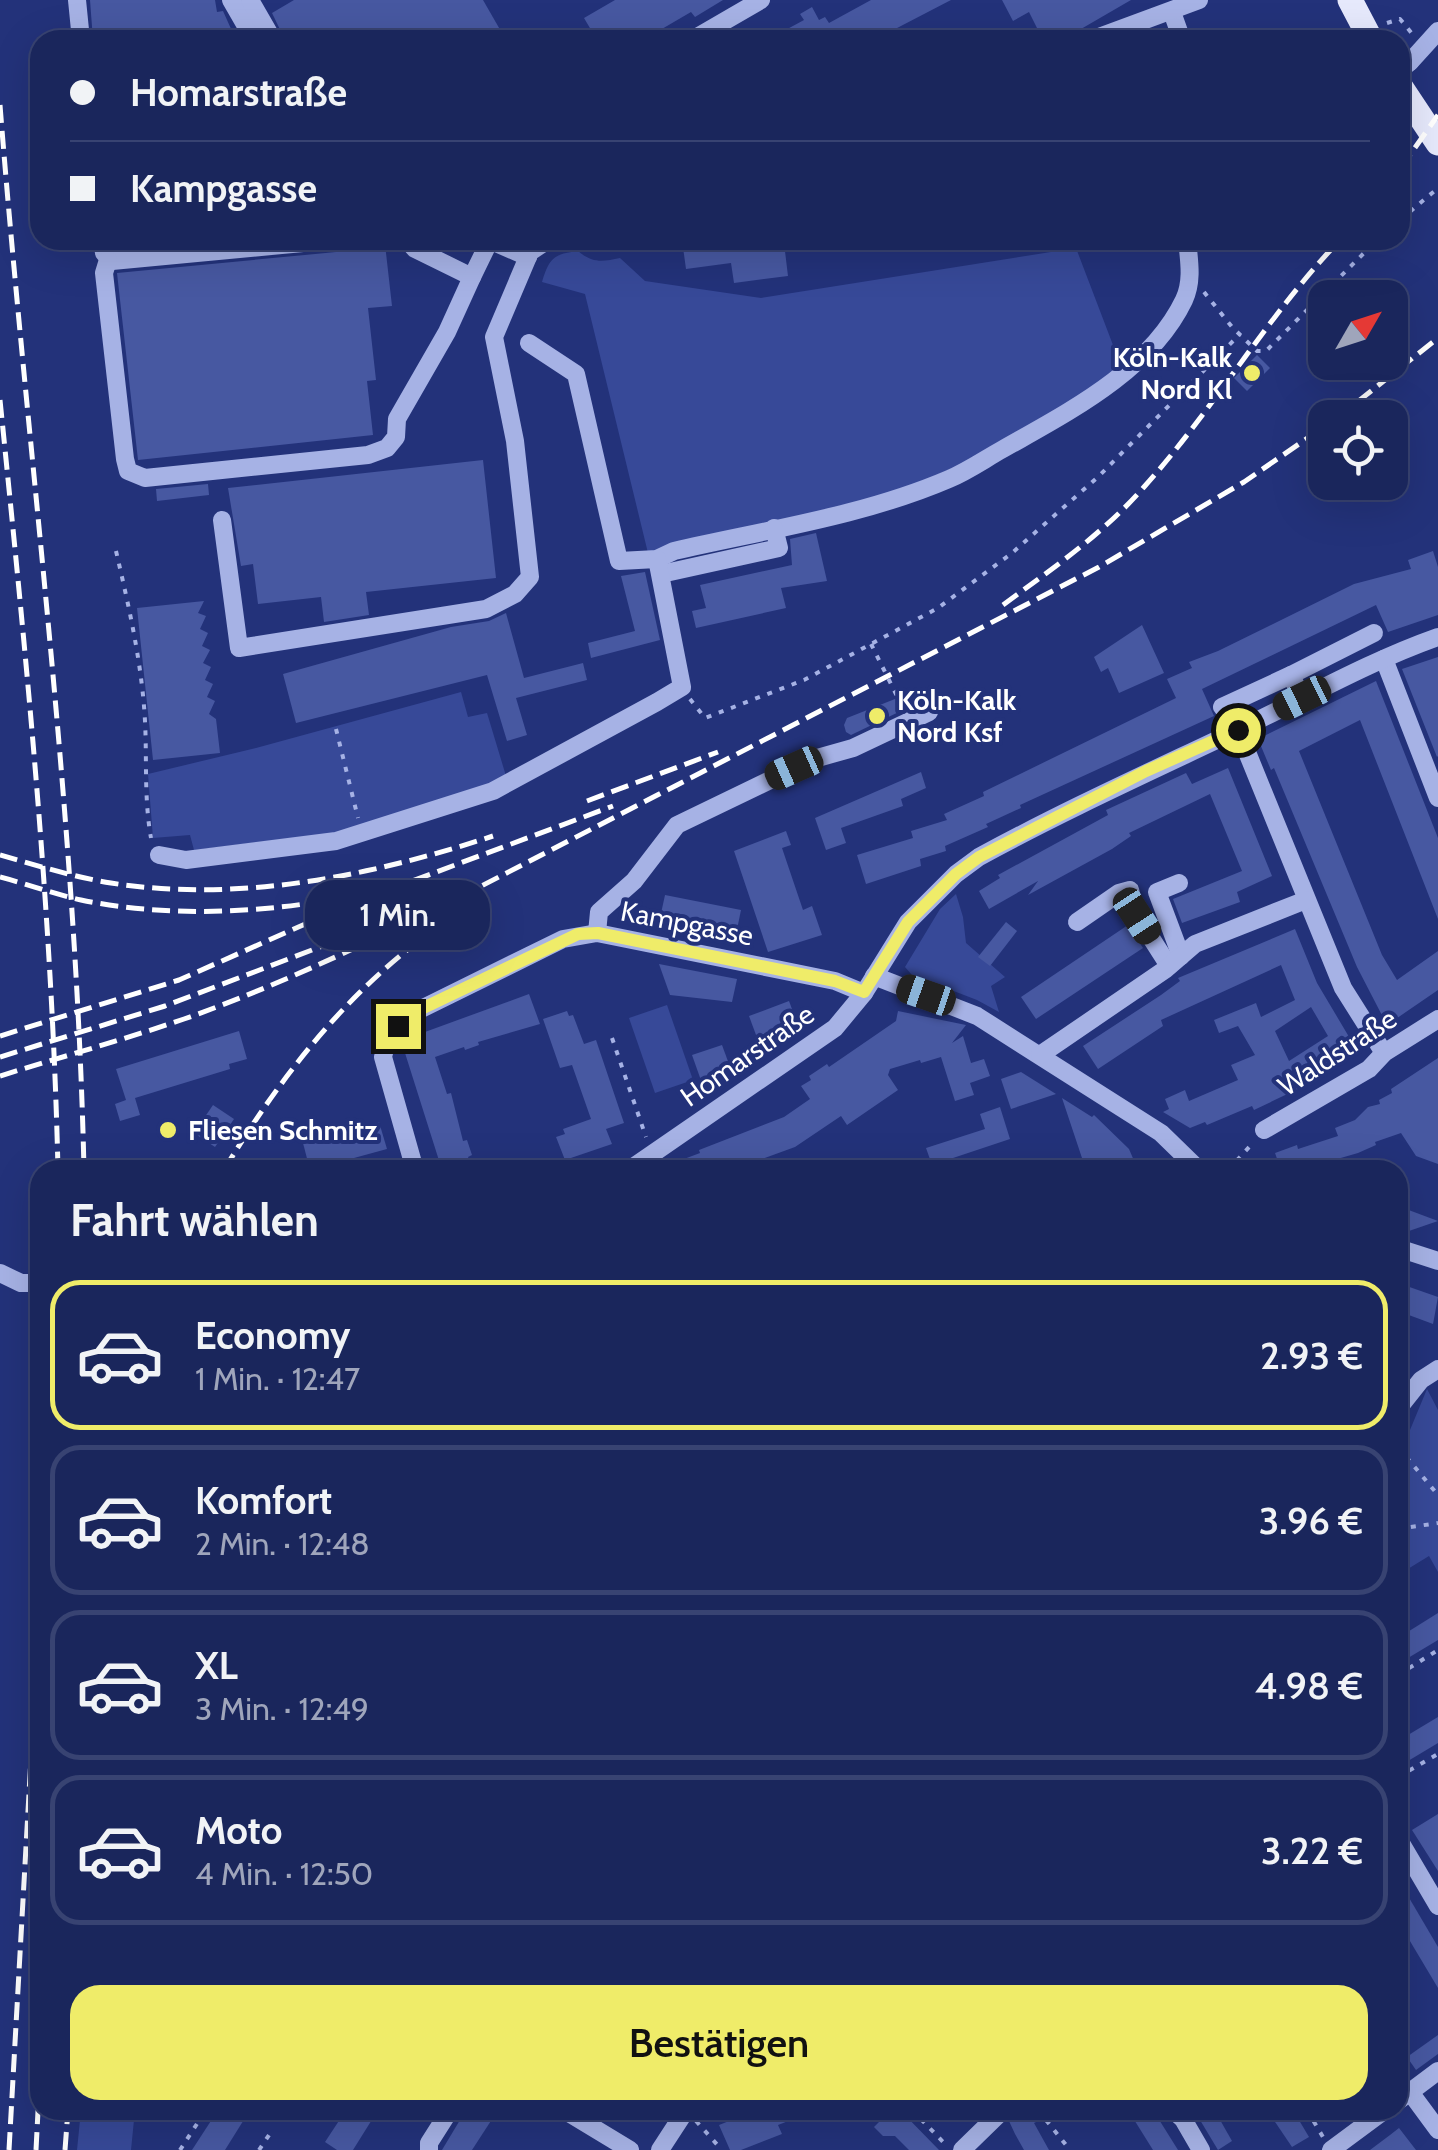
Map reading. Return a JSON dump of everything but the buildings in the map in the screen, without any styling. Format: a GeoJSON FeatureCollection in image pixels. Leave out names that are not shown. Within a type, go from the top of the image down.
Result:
{"type":"FeatureCollection","features":[{"type":"Feature","properties":{"kind":"main road"},"geometry":{"type":"LineString","coordinates":[[1350,0],[1376,30]]}},
{"type":"Feature","properties":{"kind":"main road"},"geometry":{"type":"LineString","coordinates":[[1410,86],[1438,143]]}},
{"type":"Feature","properties":{"kind":"street"},"geometry":{"type":"LineString","coordinates":[[77,0],[80,30]]}},
{"type":"Feature","properties":{"kind":"street"},"geometry":{"type":"LineString","coordinates":[[231,0],[248,30]]}},
{"type":"Feature","properties":{"kind":"street"},"geometry":{"type":"LineString","coordinates":[[250,0],[267,30]]}},
{"type":"Feature","properties":{"kind":"street"},"geometry":{"type":"LineString","coordinates":[[709,30],[761,0]]}},
{"type":"Feature","properties":{"kind":"street"},"geometry":{"type":"LineString","coordinates":[[1120,30],[1199,0]]}},
{"type":"Feature","properties":{"kind":"street"},"geometry":{"type":"LineString","coordinates":[[1172,12],[1178,30]]}},
{"type":"Feature","properties":{"kind":"street"},"geometry":{"type":"LineString","coordinates":[[1410,64],[1438,31]]}},
{"type":"Feature","properties":{"kind":"street"},"geometry":{"type":"LineString","coordinates":[[105,250],[108,260],[104,273],[125,459],[128,471],[145,478],[368,455],[387,448],[396,437],[397,419],[447,332],[484,250]]}},
{"type":"Feature","properties":{"kind":"street"},"geometry":{"type":"LineString","coordinates":[[108,260],[222,250]]}},
{"type":"Feature","properties":{"kind":"street"},"geometry":{"type":"LineString","coordinates":[[417,250],[472,276]]}},
{"type":"Feature","properties":{"kind":"street"},"geometry":{"type":"LineString","coordinates":[[513,250],[528,256]]}},
{"type":"Feature","properties":{"kind":"street"},"geometry":{"type":"LineString","coordinates":[[222,520],[239,648],[486,608],[515,594],[530,577],[515,442],[494,337],[513,304],[528,256],[536,250]]}},
{"type":"Feature","properties":{"kind":"street"},"geometry":{"type":"LineString","coordinates":[[659,566],[674,551],[881,502],[950,479],[1017,441],[1132,366],[1164,334],[1185,298],[1190,278],[1189,250]]}},
{"type":"Feature","properties":{"kind":"street"},"geometry":{"type":"LineString","coordinates":[[528,342],[576,374],[619,561],[659,566]]}},
{"type":"Feature","properties":{"kind":"street"},"geometry":{"type":"LineString","coordinates":[[159,856],[186,860],[336,840],[494,791],[682,687],[659,566]]}},
{"type":"Feature","properties":{"kind":"street"},"geometry":{"type":"LineString","coordinates":[[1222,707],[1374,633]]}},
{"type":"Feature","properties":{"kind":"street","name":"Homarstraße"},"geometry":{"type":"LineString","coordinates":[[657,1160],[819,1042],[846,1017],[908,922],[979,857],[1146,771],[1438,637]]}},
{"type":"Feature","properties":{"kind":"street"},"geometry":{"type":"LineString","coordinates":[[1384,659],[1438,798]]}},
{"type":"Feature","properties":{"kind":"street"},"geometry":{"type":"LineString","coordinates":[[1291,675],[1302,698]]}},
{"type":"Feature","properties":{"kind":"street"},"geometry":{"type":"LineString","coordinates":[[598,933],[599,912],[634,881],[676,825],[788,771],[853,748],[921,715]]}},
{"type":"Feature","properties":{"kind":"street"},"geometry":{"type":"LineString","coordinates":[[1238,730],[1343,988],[1384,1053]]}},
{"type":"Feature","properties":{"kind":"street"},"geometry":{"type":"LineString","coordinates":[[1175,961],[1158,892],[1179,884]]}},
{"type":"Feature","properties":{"kind":"street"},"geometry":{"type":"LineString","coordinates":[[1076,922],[1119,893],[1130,890],[1137,916],[1175,961]]}},
{"type":"Feature","properties":{"kind":"street"},"geometry":{"type":"LineString","coordinates":[[1040,1055],[1195,944],[1306,900]]}},
{"type":"Feature","properties":{"kind":"street","name":"Kampgasse"},"geometry":{"type":"LineString","coordinates":[[412,1160],[383,1057],[386,1042],[398,1026],[419,1010],[563,939],[598,933],[835,981],[869,984],[962,1008],[1160,1133],[1182,1160]]}},
{"type":"Feature","properties":{"kind":"street","name":"Waldstraße"},"geometry":{"type":"LineString","coordinates":[[1264,1130],[1369,1070],[1384,1053],[1438,1019]]}},
{"type":"Feature","properties":{"kind":"street"},"geometry":{"type":"LineString","coordinates":[[1408,1252],[1438,1262]]}},
{"type":"Feature","properties":{"kind":"street"},"geometry":{"type":"LineString","coordinates":[[2,1278],[30,1283]]}},
{"type":"Feature","properties":{"kind":"street"},"geometry":{"type":"LineString","coordinates":[[1408,1396],[1421,1380],[1438,1369]]}},
{"type":"Feature","properties":{"kind":"street"},"geometry":{"type":"LineString","coordinates":[[1408,1855],[1438,1906]]}},
{"type":"Feature","properties":{"kind":"street"},"geometry":{"type":"LineString","coordinates":[[1408,2093],[1438,2071]]}},
{"type":"Feature","properties":{"kind":"street"},"geometry":{"type":"LineString","coordinates":[[1408,2100],[1438,2130]]}},
{"type":"Feature","properties":{"kind":"street"},"geometry":{"type":"LineString","coordinates":[[429,2150],[429,2143],[444,2120]]}},
{"type":"Feature","properties":{"kind":"street"},"geometry":{"type":"LineString","coordinates":[[580,2120],[630,2150]]}},
{"type":"Feature","properties":{"kind":"street"},"geometry":{"type":"LineString","coordinates":[[660,2150],[680,2120]]}},
{"type":"Feature","properties":{"kind":"street"},"geometry":{"type":"LineString","coordinates":[[962,2150],[994,2120]]}},
{"type":"Feature","properties":{"kind":"street"},"geometry":{"type":"LineString","coordinates":[[1184,2120],[1201,2150]]}},
{"type":"Feature","properties":{"kind":"street"},"geometry":{"type":"LineString","coordinates":[[1331,2150],[1372,2120]]}},
{"type":"Feature","properties":{"kind":"path"},"geometry":{"type":"LineString","coordinates":[[1382,30],[1400,20],[1409,30]]}},
{"type":"Feature","properties":{"kind":"path"},"geometry":{"type":"LineString","coordinates":[[1410,212],[1438,188]]}},
{"type":"Feature","properties":{"kind":"path"},"geometry":{"type":"LineString","coordinates":[[1190,278],[1257,351],[1266,350],[1366,250]]}},
{"type":"Feature","properties":{"kind":"path"},"geometry":{"type":"LineString","coordinates":[[682,687],[705,718],[804,680],[938,608],[1012,553],[1099,476],[1240,334]]}},
{"type":"Feature","properties":{"kind":"path"},"geometry":{"type":"LineString","coordinates":[[116,551],[138,653],[150,836],[159,856]]}},
{"type":"Feature","properties":{"kind":"path"},"geometry":{"type":"LineString","coordinates":[[871,644],[896,694],[900,691],[921,715]]}},
{"type":"Feature","properties":{"kind":"path"},"geometry":{"type":"LineString","coordinates":[[336,730],[362,832]]}},
{"type":"Feature","properties":{"kind":"path"},"geometry":{"type":"LineString","coordinates":[[612,1038],[653,1160]]}},
{"type":"Feature","properties":{"kind":"path"},"geometry":{"type":"LineString","coordinates":[[1237,1160],[1264,1130]]}},
{"type":"Feature","properties":{"kind":"path"},"geometry":{"type":"LineString","coordinates":[[1408,1459],[1438,1495]]}},
{"type":"Feature","properties":{"kind":"path"},"geometry":{"type":"LineString","coordinates":[[1408,1528],[1438,1523]]}},
{"type":"Feature","properties":{"kind":"path"},"geometry":{"type":"LineString","coordinates":[[1408,1669],[1438,1650]]}},
{"type":"Feature","properties":{"kind":"path"},"geometry":{"type":"LineString","coordinates":[[1408,1771],[1438,1754]]}},
{"type":"Feature","properties":{"kind":"path"},"geometry":{"type":"LineString","coordinates":[[180,2150],[200,2120]]}},
{"type":"Feature","properties":{"kind":"path"},"geometry":{"type":"LineString","coordinates":[[695,2120],[722,2150]]}},
{"type":"Feature","properties":{"kind":"path"},"geometry":{"type":"LineString","coordinates":[[922,2120],[951,2150]]}},
{"type":"Feature","properties":{"kind":"path"},"geometry":{"type":"LineString","coordinates":[[1046,2120],[1070,2150]]}},
{"type":"Feature","properties":{"kind":"path"},"geometry":{"type":"LineString","coordinates":[[1313,2120],[1331,2150]]}},
{"type":"Feature","properties":{"kind":"path"},"geometry":{"type":"LineString","coordinates":[[259,2150],[269,2135]]}},
{"type":"Feature","properties":{"kind":"shaded area"},"geometry":{"type":"Polygon","coordinates":[[[1077,250],[1121,366],[1033,426],[930,478],[811,517],[648,553],[585,294],[542,282],[547,268],[553,259],[578,251],[598,260],[620,258],[645,281],[761,298],[1077,250]]]}},
{"type":"Feature","properties":{"kind":"shaded area"},"geometry":{"type":"Polygon","coordinates":[[[461,692],[468,717],[487,713],[506,776],[489,785],[335,833],[194,850],[190,835],[153,838],[148,774],[461,692]]]}},
{"type":"Feature","properties":{"kind":"shaded area"},"geometry":{"type":"Polygon","coordinates":[[[956,894],[966,943],[1005,977],[991,986],[999,1012],[912,975],[905,967],[940,909],[956,894]]]}},
{"type":"Feature","properties":{"kind":"shaded area"},"geometry":{"type":"Polygon","coordinates":[[[667,1005],[693,1080],[655,1093],[629,1018],[667,1005]]]}},
{"type":"Feature","properties":{"kind":"shaded area"},"geometry":{"type":"Polygon","coordinates":[[[1427,1389],[1438,1410],[1438,1572],[1429,1556],[1408,1569],[1410,1430],[1427,1389]]]}},
{"type":"Feature","properties":{"kind":"shaded area"},"geometry":{"type":"Polygon","coordinates":[[[80,2120],[134,2120],[131,2150],[77,2150],[80,2120]]]}},
{"type":"Feature","properties":{"kind":"railway"},"geometry":{"type":"LineString","coordinates":[[0,105],[61,770],[84,1160]]}},
{"type":"Feature","properties":{"kind":"railway"},"geometry":{"type":"LineString","coordinates":[[1410,155],[1438,115]]}},
{"type":"Feature","properties":{"kind":"railway"},"geometry":{"type":"LineString","coordinates":[[1003,605],[1095,535],[1144,487],[1331,250]]}},
{"type":"Feature","properties":{"kind":"railway"},"geometry":{"type":"LineString","coordinates":[[1360,400],[1438,338]]}},
{"type":"Feature","properties":{"kind":"railway"},"geometry":{"type":"LineString","coordinates":[[0,400],[44,880],[58,1160]]}},
{"type":"Feature","properties":{"kind":"railway"},"geometry":{"type":"LineString","coordinates":[[0,1076],[216,1007],[431,912],[1099,567],[1244,482],[1308,438]]}},
{"type":"Feature","properties":{"kind":"railway"},"geometry":{"type":"LineString","coordinates":[[587,801],[718,752]]}},
{"type":"Feature","properties":{"kind":"railway"},"geometry":{"type":"LineString","coordinates":[[0,1036],[179,980],[348,905],[613,806]]}},
{"type":"Feature","properties":{"kind":"railway"},"geometry":{"type":"LineString","coordinates":[[0,855],[111,883],[208,890],[352,874],[493,836]]}},
{"type":"Feature","properties":{"kind":"railway"},"geometry":{"type":"LineString","coordinates":[[0,877],[81,900],[145,909],[243,910],[340,898]]}},
{"type":"Feature","properties":{"kind":"railway"},"geometry":{"type":"LineString","coordinates":[[230,1160],[276,1091],[336,1017],[404,952],[483,899]]}},
{"type":"Feature","properties":{"kind":"railway"},"geometry":{"type":"LineString","coordinates":[[0,1057],[165,1006],[341,939]]}},
{"type":"Feature","properties":{"kind":"railway"},"geometry":{"type":"LineString","coordinates":[[9,2150],[30,1775]]}},
{"type":"Feature","properties":{"kind":"railway"},"geometry":{"type":"LineString","coordinates":[[36,2150],[38,2120]]}},
{"type":"Feature","properties":{"kind":"railway"},"geometry":{"type":"LineString","coordinates":[[65,2150],[67,2120]]}},
{"type":"Feature","properties":{"kind":"place","name":"Köln-Kalk Nord Kl"},"geometry":{"type":"Point","coordinates":[1252,373]}},
{"type":"Feature","properties":{"kind":"place","name":"Köln-Kalk Nord Ksf"},"geometry":{"type":"Point","coordinates":[877,716]}},
{"type":"Feature","properties":{"kind":"place","name":"Fliesen Schmitz"},"geometry":{"type":"Point","coordinates":[168,1130]}},
{"type":"Feature","properties":{"kind":"route"},"geometry":{"type":"LineString","coordinates":[[398,1026],[419,1010],[578,934],[598,933],[835,981],[864,992],[908,922],[927,900],[979,857],[1146,771],[1238,730]]}}]}
